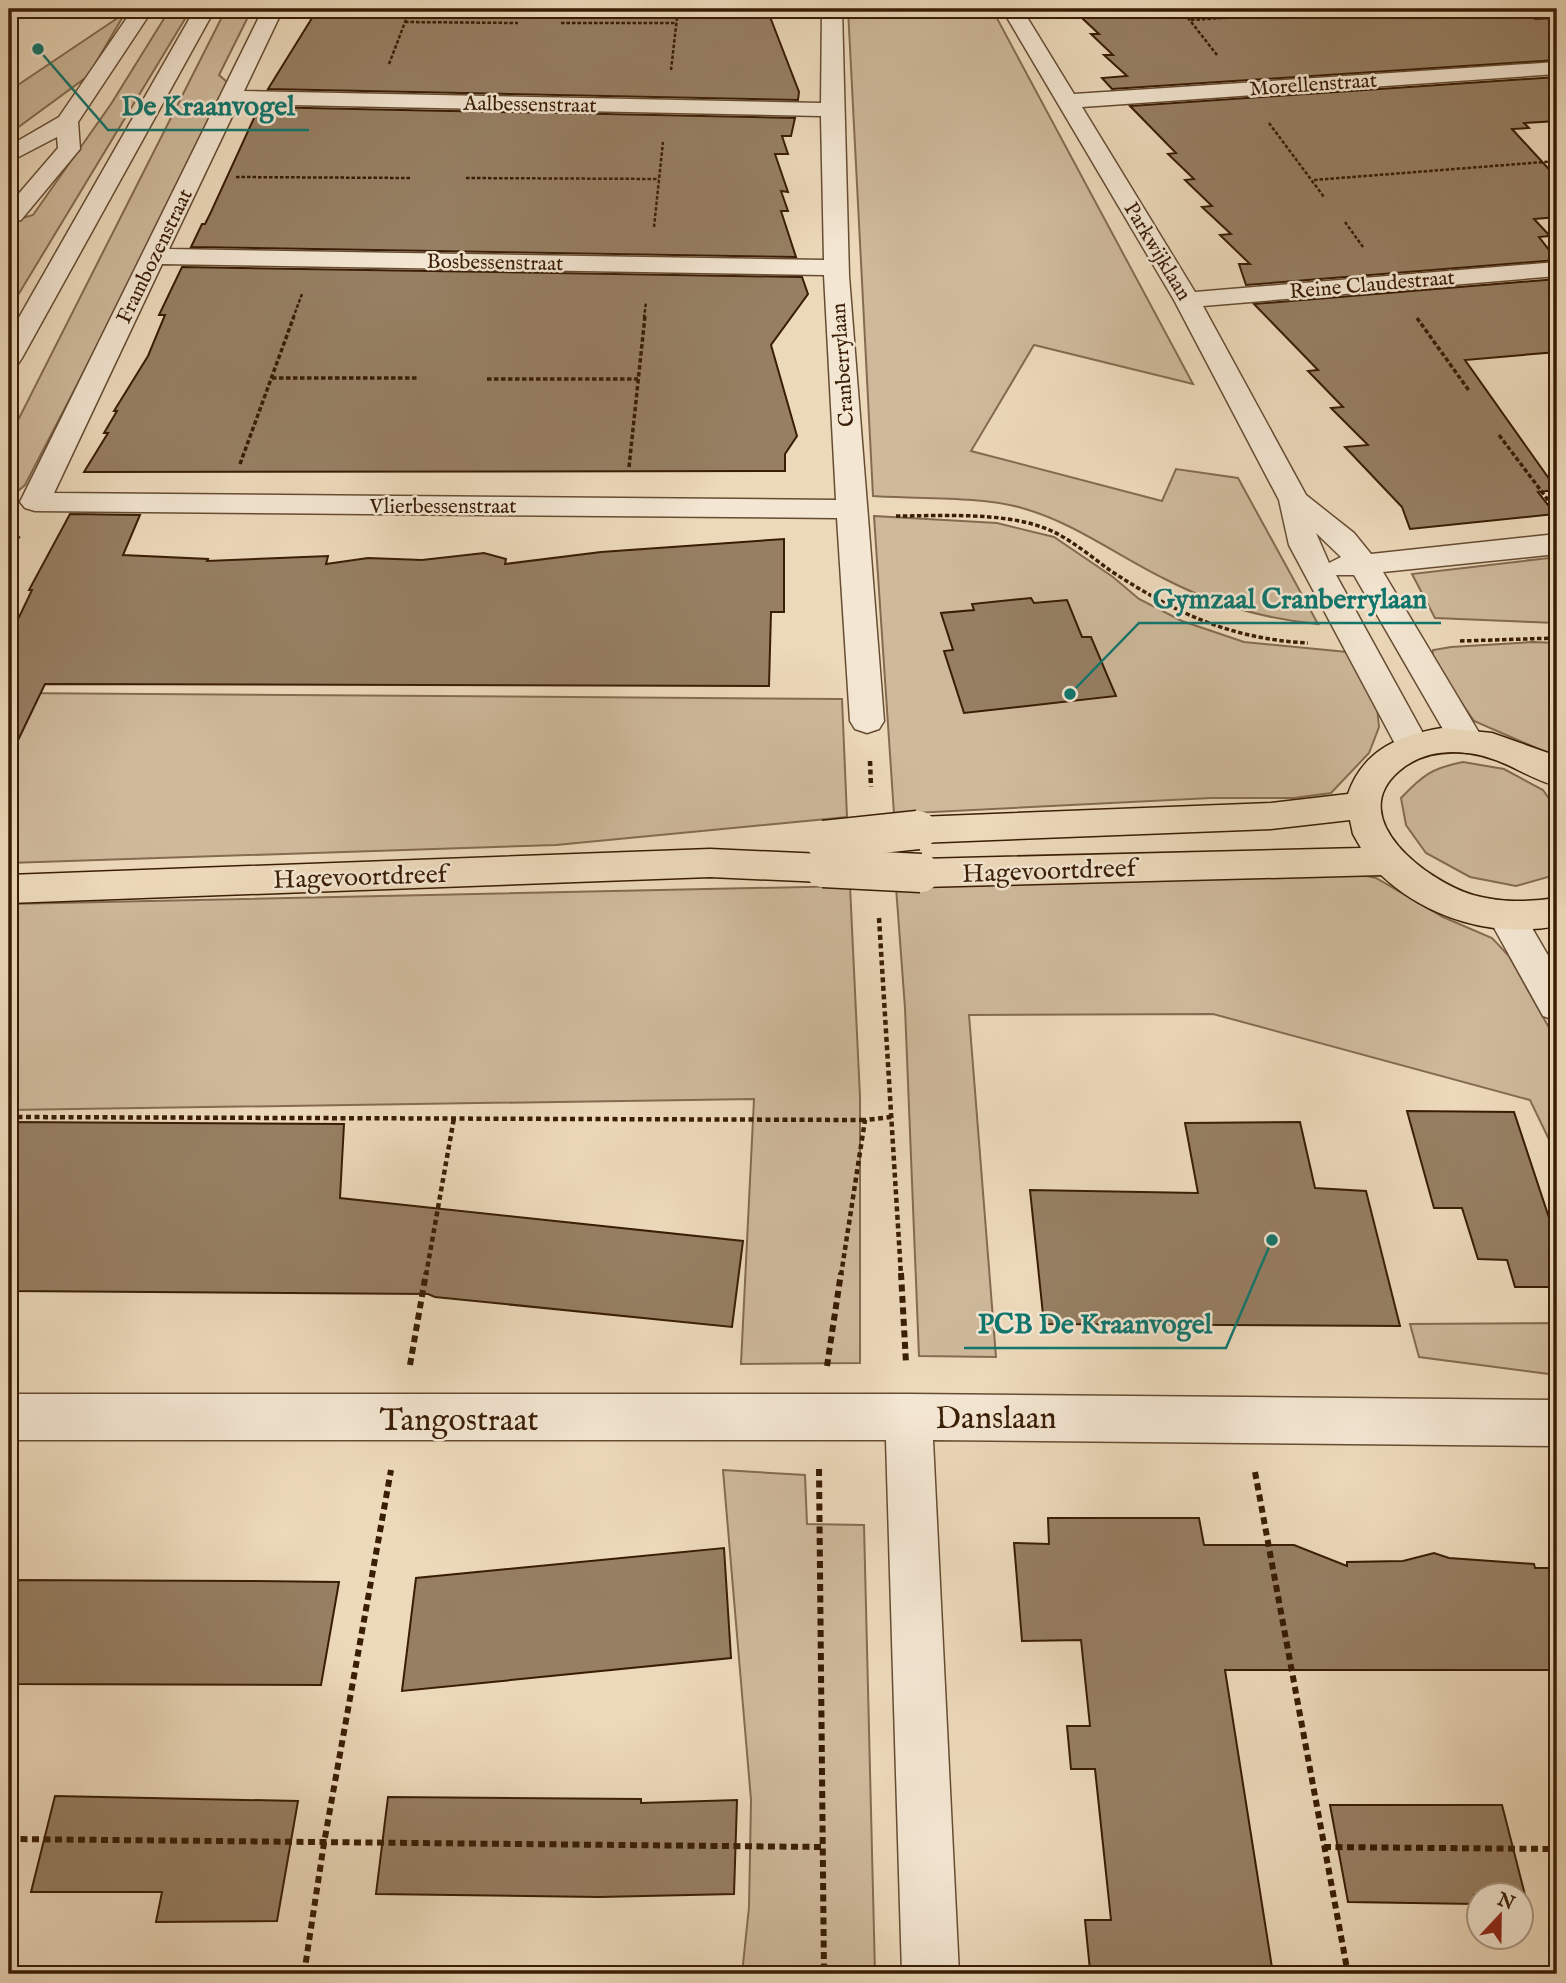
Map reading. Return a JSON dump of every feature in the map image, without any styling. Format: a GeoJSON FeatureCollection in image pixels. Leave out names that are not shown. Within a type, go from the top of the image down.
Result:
{"type":"FeatureCollection","features":[{"type":"Feature","properties":{"kind":"main road"},"geometry":{"type":"LineString","coordinates":[[1557,774],[1506,748],[1467,741],[1439,741],[1413,746],[1387,759],[1370,780],[1364,805],[1370,833],[1389,861],[1421,888],[1462,907],[1507,917],[1544,916],[1557,912]]}},
{"type":"Feature","properties":{"kind":"main road","name":"Hagevoortdreef"},"geometry":{"type":"LineString","coordinates":[[9,888],[710,863],[823,854],[918,830],[1271,816],[1364,805]]}},
{"type":"Feature","properties":{"kind":"main road","name":"Hagevoortdreef"},"geometry":{"type":"LineString","coordinates":[[823,854],[921,873],[1389,861]]}},
{"type":"Feature","properties":{"kind":"street"},"geometry":{"type":"LineString","coordinates":[[9,155],[68,122],[143,9]]}},
{"type":"Feature","properties":{"kind":"street"},"geometry":{"type":"LineString","coordinates":[[9,358],[205,9]]}},
{"type":"Feature","properties":{"kind":"street","name":"Frambozenstraat"},"geometry":{"type":"LineString","coordinates":[[35,502],[273,9]]}},
{"type":"Feature","properties":{"kind":"street","name":"Cranberrylaan"},"geometry":{"type":"LineString","coordinates":[[832,9],[830,110],[836,268],[867,721]]}},
{"type":"Feature","properties":{"kind":"street","name":"Parkwijklaan"},"geometry":{"type":"LineString","coordinates":[[1012,9],[1187,300],[1294,500],[1304,545],[1413,746]]}},
{"type":"Feature","properties":{"kind":"street","name":"Morellenstraat"},"geometry":{"type":"LineString","coordinates":[[1069,101],[1557,68]]}},
{"type":"Feature","properties":{"kind":"street","name":"Aalbessenstraat"},"geometry":{"type":"LineString","coordinates":[[230,97],[830,110]]}},
{"type":"Feature","properties":{"kind":"street"},"geometry":{"type":"LineString","coordinates":[[9,216],[13,215],[69,149],[68,122]]}},
{"type":"Feature","properties":{"kind":"street","name":"Bosbessenstraat"},"geometry":{"type":"LineString","coordinates":[[154,256],[836,268]]}},
{"type":"Feature","properties":{"kind":"street","name":"Reine Claudestraat"},"geometry":{"type":"LineString","coordinates":[[1187,300],[1557,269]]}},
{"type":"Feature","properties":{"kind":"street","name":"Parkwijklaan"},"geometry":{"type":"LineString","coordinates":[[1294,500],[1343,540],[1364,566],[1467,741]]}},
{"type":"Feature","properties":{"kind":"street","name":"Vlierbessenstraat"},"geometry":{"type":"LineString","coordinates":[[35,502],[851,509]]}},
{"type":"Feature","properties":{"kind":"street"},"geometry":{"type":"LineString","coordinates":[[1318,568],[1364,566],[1557,544]]}},
{"type":"Feature","properties":{"kind":"street"},"geometry":{"type":"LineString","coordinates":[[1507,917],[1557,1005]]}},
{"type":"Feature","properties":{"kind":"street","name":"Tangostraat"},"geometry":{"type":"LineString","coordinates":[[9,1417],[909,1417]]}},
{"type":"Feature","properties":{"kind":"street","name":"Danslaan"},"geometry":{"type":"LineString","coordinates":[[930,1974],[909,1417],[1557,1423]]}},
{"type":"Feature","properties":{"kind":"path"},"geometry":{"type":"LineString","coordinates":[[374,100],[410,9]]}},
{"type":"Feature","properties":{"kind":"path"},"geometry":{"type":"LineString","coordinates":[[1190,20],[1362,9]]}},
{"type":"Feature","properties":{"kind":"path"},"geometry":{"type":"LineString","coordinates":[[405,22],[518,23]]}},
{"type":"Feature","properties":{"kind":"path"},"geometry":{"type":"LineString","coordinates":[[561,23],[677,23]]}},
{"type":"Feature","properties":{"kind":"path"},"geometry":{"type":"LineString","coordinates":[[1314,180],[1557,161]]}},
{"type":"Feature","properties":{"kind":"path"},"geometry":{"type":"LineString","coordinates":[[193,177],[411,178]]}},
{"type":"Feature","properties":{"kind":"path"},"geometry":{"type":"LineString","coordinates":[[466,178],[659,179]]}},
{"type":"Feature","properties":{"kind":"path"},"geometry":{"type":"LineString","coordinates":[[225,504],[314,259]]}},
{"type":"Feature","properties":{"kind":"path"},"geometry":{"type":"LineString","coordinates":[[272,378],[418,378]]}},
{"type":"Feature","properties":{"kind":"path"},"geometry":{"type":"LineString","coordinates":[[487,379],[638,379]]}},
{"type":"Feature","properties":{"kind":"path"},"geometry":{"type":"LineString","coordinates":[[1499,435],[1557,513]]}},
{"type":"Feature","properties":{"kind":"path"},"geometry":{"type":"LineString","coordinates":[[851,509],[874,516],[986,517],[1020,522],[1054,531],[1151,597],[1201,623],[1232,633],[1284,643],[1356,642]]}},
{"type":"Feature","properties":{"kind":"path"},"geometry":{"type":"LineString","coordinates":[[1409,642],[1557,638]]}},
{"type":"Feature","properties":{"kind":"path"},"geometry":{"type":"LineString","coordinates":[[884,1016],[909,1417]]}},
{"type":"Feature","properties":{"kind":"path"},"geometry":{"type":"LineString","coordinates":[[9,1116],[865,1120],[891,1117]]}},
{"type":"Feature","properties":{"kind":"path"},"geometry":{"type":"LineString","coordinates":[[304,1974],[324,1843],[454,1118]]}},
{"type":"Feature","properties":{"kind":"path"},"geometry":{"type":"LineString","coordinates":[[824,1974],[819,1418],[865,1120]]}},
{"type":"Feature","properties":{"kind":"path"},"geometry":{"type":"LineString","coordinates":[[1245,1419],[1348,1974]]}},
{"type":"Feature","properties":{"kind":"path"},"geometry":{"type":"LineString","coordinates":[[9,1839],[824,1847]]}},
{"type":"Feature","properties":{"kind":"path"},"geometry":{"type":"LineString","coordinates":[[1323,1847],[1557,1849]]}},
{"type":"Feature","properties":{"kind":"shaded area"},"geometry":{"type":"Polygon","coordinates":[[[170,9],[191,9],[9,310],[9,268],[18,261],[9,257],[9,222],[33,215],[111,104],[170,9]]]}},
{"type":"Feature","properties":{"kind":"shaded area"},"geometry":{"type":"Polygon","coordinates":[[[226,9],[252,9],[219,75],[227,82],[135,273],[25,485],[18,491],[9,491],[9,438],[226,9]]]}},
{"type":"Feature","properties":{"kind":"shaded area"},"geometry":{"type":"Polygon","coordinates":[[[848,9],[992,9],[1193,384],[1034,345],[971,451],[1162,501],[1176,469],[1238,478],[1318,624],[1259,614],[1202,596],[1147,570],[1059,522],[1022,508],[988,501],[873,496],[848,9]]]}},
{"type":"Feature","properties":{"kind":"shaded area"},"geometry":{"type":"Polygon","coordinates":[[[125,13],[88,76],[9,134],[9,91],[125,13]]]}},
{"type":"Feature","properties":{"kind":"shaded area"},"geometry":{"type":"Polygon","coordinates":[[[874,516],[997,523],[1054,537],[1113,577],[1139,599],[1182,621],[1244,642],[1347,652],[1377,707],[1379,727],[1369,753],[1331,793],[1294,798],[1211,798],[894,814],[874,516]]]}},
{"type":"Feature","properties":{"kind":"shaded area"},"geometry":{"type":"Polygon","coordinates":[[[1557,557],[1557,623],[1435,618],[1412,574],[1557,557]]]}},
{"type":"Feature","properties":{"kind":"shaded area"},"geometry":{"type":"Polygon","coordinates":[[[1533,642],[1557,643],[1557,757],[1474,721],[1432,660],[1433,650],[1533,642]]]}},
{"type":"Feature","properties":{"kind":"shaded area"},"geometry":{"type":"Polygon","coordinates":[[[9,693],[842,699],[847,817],[556,845],[9,863],[9,693]]]}},
{"type":"Feature","properties":{"kind":"shaded area"},"geometry":{"type":"Polygon","coordinates":[[[1463,762],[1504,769],[1543,790],[1557,810],[1555,875],[1516,886],[1470,877],[1426,853],[1406,825],[1401,798],[1429,774],[1463,762]]]}},
{"type":"Feature","properties":{"kind":"shaded area"},"geometry":{"type":"Polygon","coordinates":[[[1339,870],[1376,878],[1443,917],[1492,938],[1509,956],[1557,1042],[1557,1156],[1530,1100],[1213,1014],[969,1015],[996,1357],[919,1356],[905,1008],[896,887],[1339,870]]]}},
{"type":"Feature","properties":{"kind":"shaded area"},"geometry":{"type":"Polygon","coordinates":[[[850,886],[860,1097],[860,1363],[741,1364],[754,1099],[9,1110],[9,904],[850,886]]]}},
{"type":"Feature","properties":{"kind":"shaded area"},"geometry":{"type":"Polygon","coordinates":[[[1557,1323],[1557,1375],[1419,1357],[1410,1324],[1557,1323]]]}},
{"type":"Feature","properties":{"kind":"shaded area"},"geometry":{"type":"Polygon","coordinates":[[[723,1470],[805,1475],[807,1524],[864,1525],[875,1974],[742,1974],[749,1907],[751,1800],[723,1470]]]}},
{"type":"Feature","properties":{"kind":"building"},"geometry":{"type":"Polygon","coordinates":[[[683,9],[767,9],[799,92],[798,100],[268,89],[317,10],[404,11],[403,15],[682,17],[683,9]]]}},
{"type":"Feature","properties":{"kind":"building"},"geometry":{"type":"Polygon","coordinates":[[[1220,9],[1535,9],[1535,19],[1557,18],[1557,60],[1112,89],[1102,78],[1127,76],[1104,55],[1113,55],[1091,34],[1099,34],[1082,18],[1220,9]]]}},
{"type":"Feature","properties":{"kind":"building"},"geometry":{"type":"Polygon","coordinates":[[[1557,77],[1557,121],[1524,123],[1529,128],[1512,129],[1557,178],[1557,217],[1534,219],[1550,236],[1539,237],[1557,260],[1246,285],[1239,264],[1250,264],[1220,235],[1231,234],[1202,207],[1212,206],[1185,180],[1194,179],[1168,154],[1176,153],[1130,106],[1557,77]]]}},
{"type":"Feature","properties":{"kind":"building"},"geometry":{"type":"Polygon","coordinates":[[[259,107],[795,118],[791,136],[782,136],[788,154],[775,154],[788,192],[781,191],[788,211],[781,211],[796,257],[191,247],[211,212],[259,107]]]}},
{"type":"Feature","properties":{"kind":"building"},"geometry":{"type":"Polygon","coordinates":[[[182,267],[802,277],[808,294],[771,345],[797,436],[785,454],[785,471],[84,472],[108,433],[104,433],[117,411],[114,411],[148,356],[165,315],[159,315],[182,267]]]}},
{"type":"Feature","properties":{"kind":"building"},"geometry":{"type":"Polygon","coordinates":[[[1557,279],[1557,352],[1465,360],[1557,490],[1538,492],[1555,514],[1410,529],[1402,507],[1345,447],[1368,445],[1331,408],[1343,407],[1308,371],[1318,370],[1254,304],[1557,279]]]}},
{"type":"Feature","properties":{"kind":"building"},"geometry":{"type":"Polygon","coordinates":[[[70,514],[140,515],[123,555],[208,559],[207,561],[328,556],[326,564],[368,558],[422,560],[484,553],[506,559],[505,564],[601,552],[784,539],[784,612],[771,612],[769,686],[45,684],[9,759],[9,638],[32,590],[29,590],[70,514]]]}},
{"type":"Feature","properties":{"kind":"building"},"geometry":{"type":"Polygon","coordinates":[[[1031,598],[1034,603],[1067,600],[1082,637],[1091,637],[1116,696],[964,713],[944,651],[953,650],[941,613],[974,610],[972,604],[1031,598]]]}},
{"type":"Feature","properties":{"kind":"building"},"geometry":{"type":"Polygon","coordinates":[[[1407,1111],[1514,1112],[1557,1242],[1557,1287],[1515,1287],[1507,1260],[1478,1259],[1462,1208],[1434,1208],[1407,1111]]]}},
{"type":"Feature","properties":{"kind":"building"},"geometry":{"type":"Polygon","coordinates":[[[9,1122],[344,1124],[340,1198],[743,1241],[732,1327],[435,1297],[428,1294],[9,1291],[9,1122]]]}},
{"type":"Feature","properties":{"kind":"building"},"geometry":{"type":"Polygon","coordinates":[[[1300,1122],[1315,1188],[1366,1191],[1400,1326],[1044,1324],[1030,1190],[1198,1193],[1185,1123],[1300,1122]]]}},
{"type":"Feature","properties":{"kind":"building"},"geometry":{"type":"Polygon","coordinates":[[[1048,1518],[1199,1518],[1204,1545],[1294,1545],[1347,1566],[1347,1562],[1403,1561],[1434,1553],[1449,1558],[1557,1568],[1557,1670],[1225,1670],[1273,1974],[1117,1974],[1116,1970],[1090,1970],[1085,1920],[1111,1920],[1095,1769],[1071,1769],[1067,1726],[1090,1726],[1081,1640],[1022,1641],[1014,1543],[1049,1544],[1048,1518]]]}},
{"type":"Feature","properties":{"kind":"building"},"geometry":{"type":"Polygon","coordinates":[[[724,1548],[731,1658],[402,1691],[416,1578],[724,1548]]]}},
{"type":"Feature","properties":{"kind":"building"},"geometry":{"type":"Polygon","coordinates":[[[9,1580],[339,1582],[321,1685],[9,1684],[9,1580]]]}},
{"type":"Feature","properties":{"kind":"building"},"geometry":{"type":"Polygon","coordinates":[[[55,1796],[298,1801],[277,1921],[156,1922],[162,1892],[31,1892],[55,1796]]]}},
{"type":"Feature","properties":{"kind":"building"},"geometry":{"type":"Polygon","coordinates":[[[388,1797],[641,1799],[641,1803],[737,1800],[734,1894],[599,1897],[376,1894],[388,1797]]]}},
{"type":"Feature","properties":{"kind":"building"},"geometry":{"type":"Polygon","coordinates":[[[1330,1805],[1502,1805],[1522,1882],[1464,1882],[1464,1904],[1348,1902],[1330,1805]]]}},
{"type":"Feature","properties":{"kind":"place","name":"De Kraanvogel"},"geometry":{"type":"Point","coordinates":[38,49]}},
{"type":"Feature","properties":{"kind":"place","name":"Gymzaal Cranberrylaan"},"geometry":{"type":"Point","coordinates":[1070,694]}},
{"type":"Feature","properties":{"kind":"place","name":"PCB De Kraanvogel"},"geometry":{"type":"Point","coordinates":[1272,1240]}}]}
